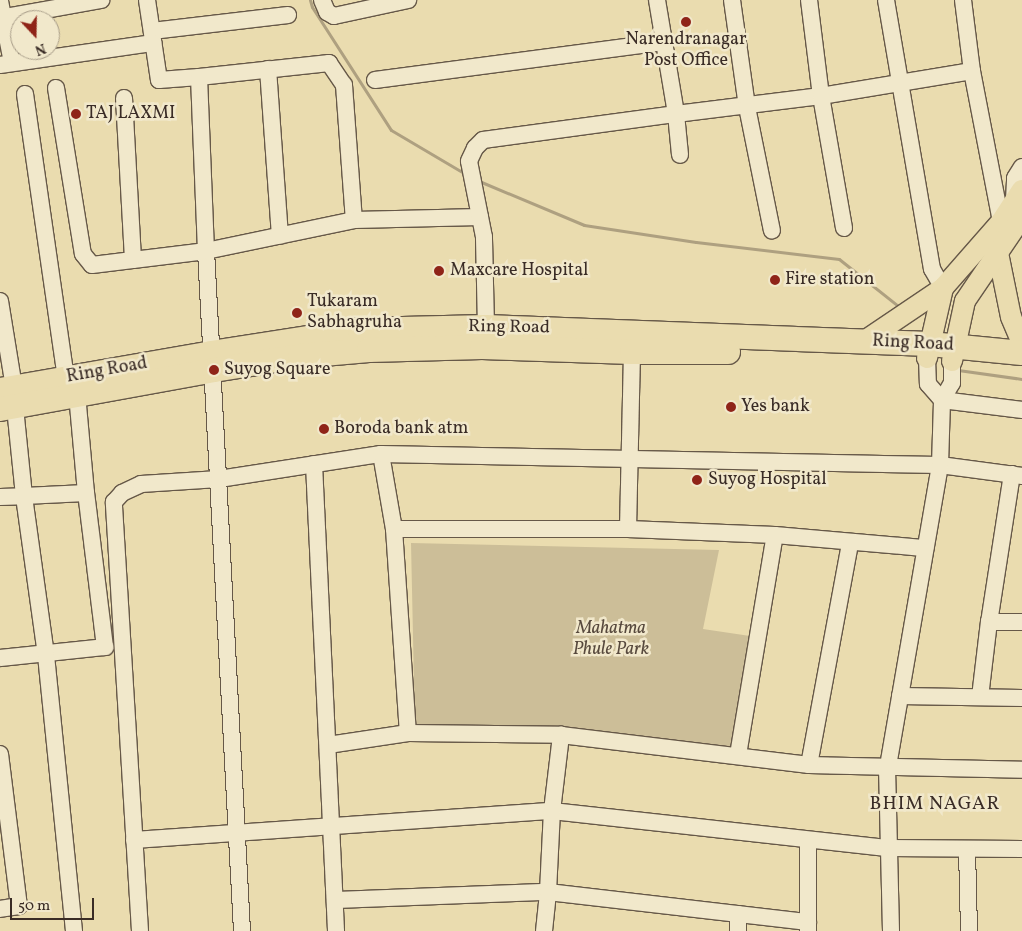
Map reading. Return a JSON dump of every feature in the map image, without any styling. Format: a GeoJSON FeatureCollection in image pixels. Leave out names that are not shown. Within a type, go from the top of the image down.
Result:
{"type":"FeatureCollection","features":[{"type":"Feature","properties":{"kind":"highway","name":"Ring Road"},"geometry":{"type":"LineString","coordinates":[[7,398],[213,361],[360,330],[486,327],[863,342],[953,354],[1022,368]]}},
{"type":"Feature","properties":{"kind":"highway","name":"Ring Road"},"geometry":{"type":"LineString","coordinates":[[213,361],[369,350],[482,347],[632,352],[929,351]]}},
{"type":"Feature","properties":{"kind":"highway","name":"Ring Road"},"geometry":{"type":"LineString","coordinates":[[953,354],[1022,352]]}},
{"type":"Feature","properties":{"kind":"main road"},"geometry":{"type":"LineString","coordinates":[[953,354],[965,302],[998,253],[1016,216]]}},
{"type":"Feature","properties":{"kind":"main road"},"geometry":{"type":"LineString","coordinates":[[863,342],[943,288],[1016,216]]}},
{"type":"Feature","properties":{"kind":"main road"},"geometry":{"type":"LineString","coordinates":[[998,253],[1011,317],[1022,344]]}},
{"type":"Feature","properties":{"kind":"main road"},"geometry":{"type":"LineString","coordinates":[[929,351],[943,288]]}},
{"type":"Feature","properties":{"kind":"street"},"geometry":{"type":"LineString","coordinates":[[2,18],[101,0]]}},
{"type":"Feature","properties":{"kind":"street"},"geometry":{"type":"LineString","coordinates":[[148,0],[158,80],[329,63],[344,85],[354,220]]}},
{"type":"Feature","properties":{"kind":"street"},"geometry":{"type":"LineString","coordinates":[[322,0],[328,12],[334,16],[408,0]]}},
{"type":"Feature","properties":{"kind":"street"},"geometry":{"type":"LineString","coordinates":[[657,0],[676,114],[680,156]]}},
{"type":"Feature","properties":{"kind":"street"},"geometry":{"type":"LineString","coordinates":[[732,0],[747,107],[772,231]]}},
{"type":"Feature","properties":{"kind":"street"},"geometry":{"type":"LineString","coordinates":[[809,0],[821,96],[844,228]]}},
{"type":"Feature","properties":{"kind":"street"},"geometry":{"type":"LineString","coordinates":[[886,0],[932,269],[943,288]]}},
{"type":"Feature","properties":{"kind":"street"},"geometry":{"type":"LineString","coordinates":[[963,0],[972,72],[1016,216]]}},
{"type":"Feature","properties":{"kind":"street"},"geometry":{"type":"LineString","coordinates":[[0,1],[6,64],[288,15]]}},
{"type":"Feature","properties":{"kind":"street"},"geometry":{"type":"LineString","coordinates":[[375,80],[664,42]]}},
{"type":"Feature","properties":{"kind":"street"},"geometry":{"type":"LineString","coordinates":[[268,69],[280,236]]}},
{"type":"Feature","properties":{"kind":"street"},"geometry":{"type":"LineString","coordinates":[[486,327],[484,237],[469,161],[475,148],[483,140],[676,114],[747,107],[972,72]]}},
{"type":"Feature","properties":{"kind":"street"},"geometry":{"type":"LineString","coordinates":[[199,77],[206,251],[242,931]]}},
{"type":"Feature","properties":{"kind":"street"},"geometry":{"type":"LineString","coordinates":[[56,88],[83,254],[92,265],[206,251],[354,220],[480,217]]}},
{"type":"Feature","properties":{"kind":"street"},"geometry":{"type":"LineString","coordinates":[[25,94],[71,387],[86,493],[104,647]]}},
{"type":"Feature","properties":{"kind":"street"},"geometry":{"type":"LineString","coordinates":[[124,98],[132,260]]}},
{"type":"Feature","properties":{"kind":"street"},"geometry":{"type":"LineString","coordinates":[[1016,216],[1015,178],[1022,167]]}},
{"type":"Feature","properties":{"kind":"street"},"geometry":{"type":"LineString","coordinates":[[0,301],[7,398],[24,496],[46,655],[74,931]]}},
{"type":"Feature","properties":{"kind":"street"},"geometry":{"type":"LineString","coordinates":[[929,351],[928,384],[942,400],[1022,410]]}},
{"type":"Feature","properties":{"kind":"street"},"geometry":{"type":"LineString","coordinates":[[628,529],[632,352]]}},
{"type":"Feature","properties":{"kind":"street"},"geometry":{"type":"LineString","coordinates":[[891,931],[888,767],[940,465],[942,400],[952,383],[953,354]]}},
{"type":"Feature","properties":{"kind":"street"},"geometry":{"type":"LineString","coordinates":[[382,454],[394,529],[408,733]]}},
{"type":"Feature","properties":{"kind":"street"},"geometry":{"type":"LineString","coordinates":[[140,931],[114,502],[122,493],[141,484],[219,479],[382,454],[940,465],[1017,475],[989,622],[980,697]]}},
{"type":"Feature","properties":{"kind":"street"},"geometry":{"type":"LineString","coordinates":[[314,464],[336,931]]}},
{"type":"Feature","properties":{"kind":"street"},"geometry":{"type":"LineString","coordinates":[[0,498],[86,493]]}},
{"type":"Feature","properties":{"kind":"street"},"geometry":{"type":"LineString","coordinates":[[394,529],[628,529],[775,535],[850,543],[926,548]]}},
{"type":"Feature","properties":{"kind":"street"},"geometry":{"type":"LineString","coordinates":[[738,755],[775,535]]}},
{"type":"Feature","properties":{"kind":"street"},"geometry":{"type":"LineString","coordinates":[[809,765],[850,543]]}},
{"type":"Feature","properties":{"kind":"street"},"geometry":{"type":"LineString","coordinates":[[989,622],[1022,622]]}},
{"type":"Feature","properties":{"kind":"street"},"geometry":{"type":"LineString","coordinates":[[0,658],[123,646]]}},
{"type":"Feature","properties":{"kind":"street"},"geometry":{"type":"LineString","coordinates":[[900,696],[1022,698]]}},
{"type":"Feature","properties":{"kind":"street"},"geometry":{"type":"LineString","coordinates":[[328,745],[408,733],[561,735],[809,765],[1022,770]]}},
{"type":"Feature","properties":{"kind":"street"},"geometry":{"type":"LineString","coordinates":[[544,931],[552,811],[561,735]]}},
{"type":"Feature","properties":{"kind":"street"},"geometry":{"type":"LineString","coordinates":[[0,754],[19,906],[0,909]]}},
{"type":"Feature","properties":{"kind":"street"},"geometry":{"type":"LineString","coordinates":[[134,840],[552,811],[889,848],[1022,849]]}},
{"type":"Feature","properties":{"kind":"street"},"geometry":{"type":"LineString","coordinates":[[336,900],[548,892],[738,914],[808,926],[808,840]]}},
{"type":"Feature","properties":{"kind":"street"},"geometry":{"type":"LineString","coordinates":[[967,848],[968,931]]}},
{"type":"Feature","properties":{"kind":"street"},"geometry":{"type":"LineString","coordinates":[[738,914],[738,931]]}},
{"type":"Feature","properties":{"kind":"green space","name":"Mahatma Phule Park"},"geometry":{"type":"Polygon","coordinates":[[[411,543],[719,550],[703,629],[750,636],[733,747],[566,730],[415,730],[411,543]]]}},
{"type":"Feature","properties":{"kind":"waterway"},"geometry":{"type":"LineString","coordinates":[[310,0],[312,7],[391,130],[467,175]]}},
{"type":"Feature","properties":{"kind":"waterway"},"geometry":{"type":"LineString","coordinates":[[479,181],[584,225],[696,242],[839,259],[898,306]]}},
{"type":"Feature","properties":{"kind":"waterway"},"geometry":{"type":"LineString","coordinates":[[958,370],[1022,379]]}},
{"type":"Feature","properties":{"kind":"place","name":"Narendranagar Post Office"},"geometry":{"type":"Point","coordinates":[686,22]}},
{"type":"Feature","properties":{"kind":"place","name":"TAJ LAXMI"},"geometry":{"type":"Point","coordinates":[76,114]}},
{"type":"Feature","properties":{"kind":"place","name":"Maxcare Hospital"},"geometry":{"type":"Point","coordinates":[439,271]}},
{"type":"Feature","properties":{"kind":"place","name":"Fire station"},"geometry":{"type":"Point","coordinates":[775,280]}},
{"type":"Feature","properties":{"kind":"place","name":"Tukaram Sabhagruha"},"geometry":{"type":"Point","coordinates":[297,313]}},
{"type":"Feature","properties":{"kind":"place","name":"Suyog Square"},"geometry":{"type":"Point","coordinates":[214,370]}},
{"type":"Feature","properties":{"kind":"place","name":"Yes bank"},"geometry":{"type":"Point","coordinates":[731,407]}},
{"type":"Feature","properties":{"kind":"place","name":"Boroda bank atm"},"geometry":{"type":"Point","coordinates":[324,429]}},
{"type":"Feature","properties":{"kind":"place","name":"Suyog Hospital"},"geometry":{"type":"Point","coordinates":[697,480]}},
{"type":"Feature","properties":{"kind":"district","name":"BHIM NAGAR"},"geometry":{"type":"Point","coordinates":[935,805]}}]}
